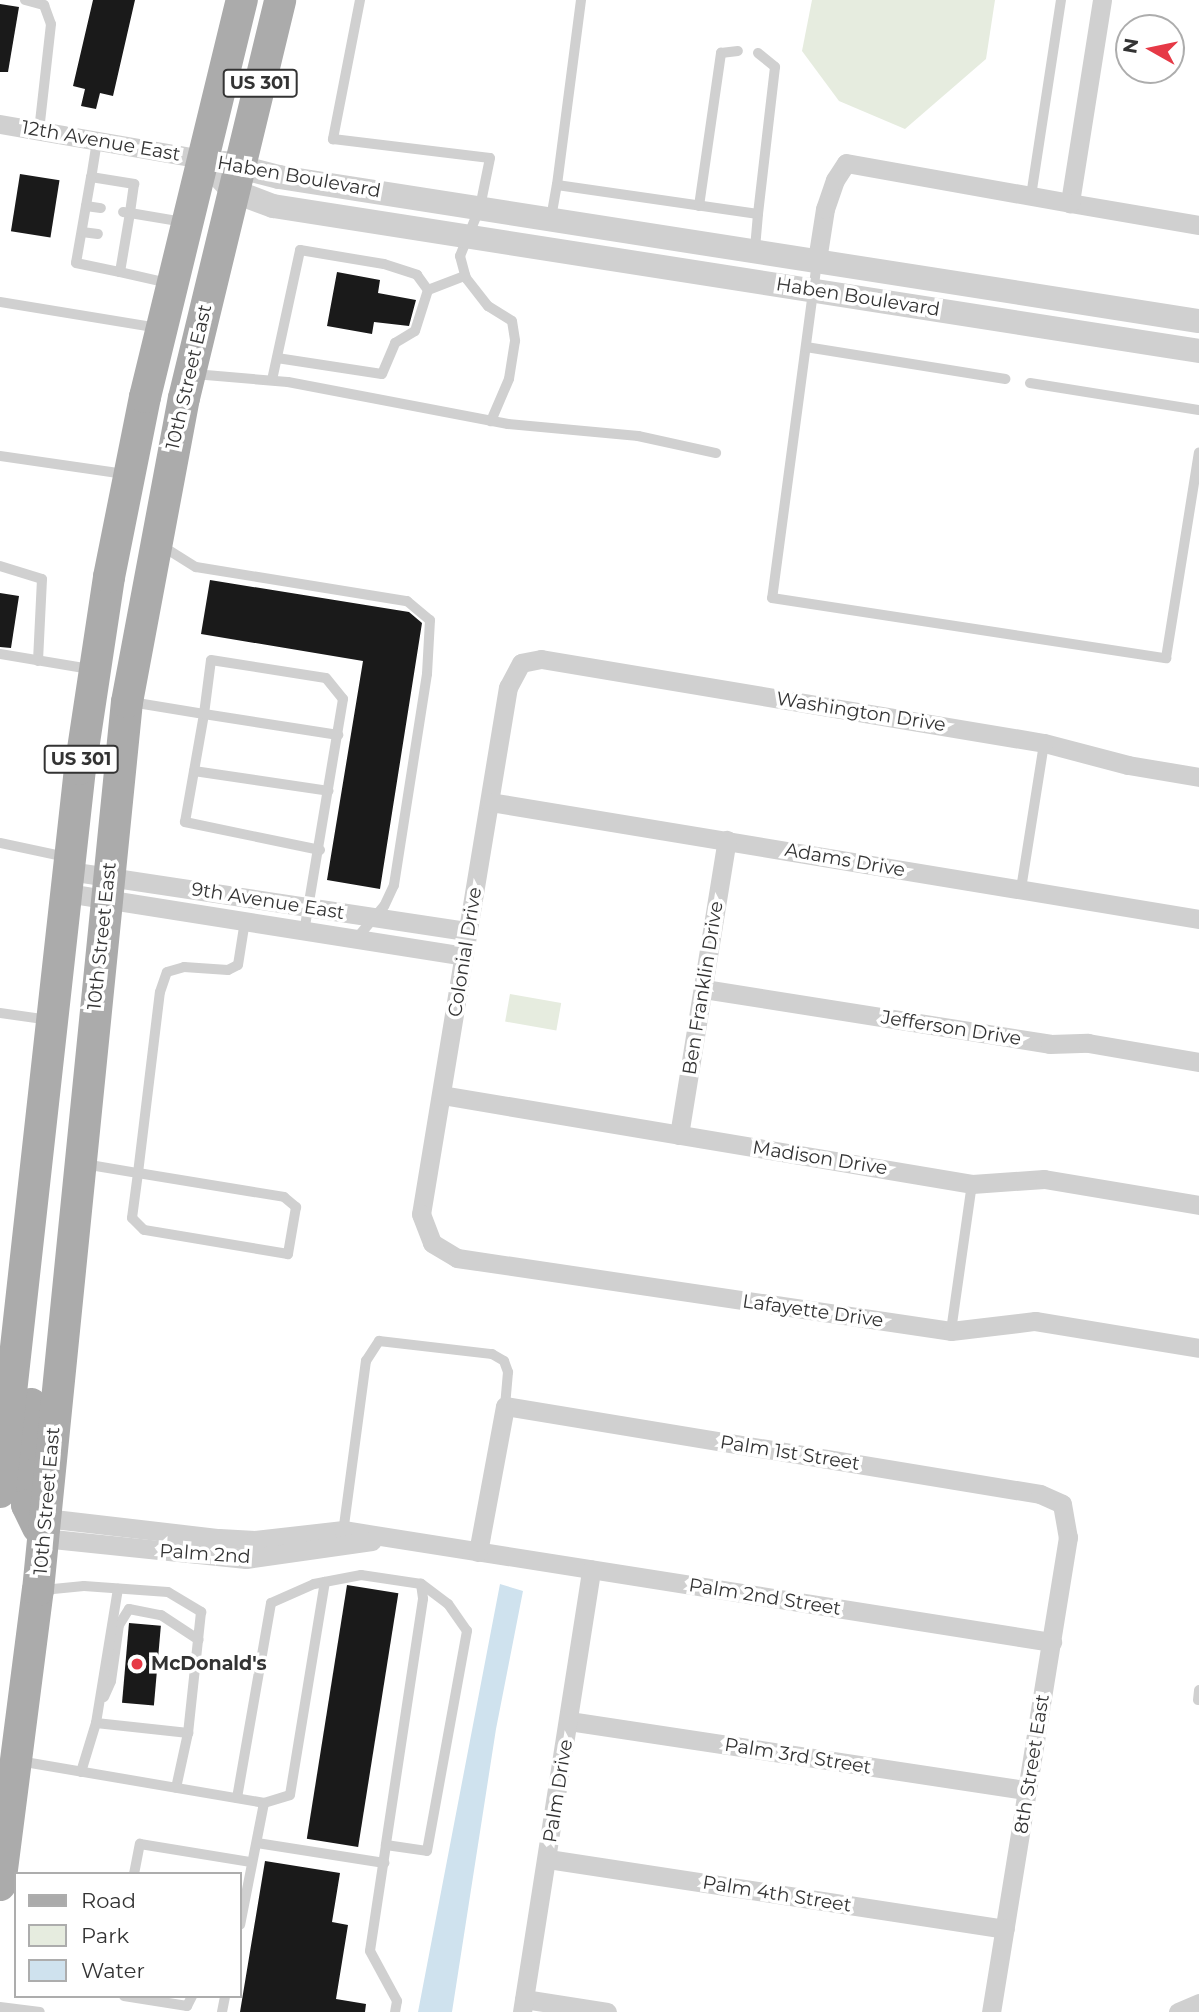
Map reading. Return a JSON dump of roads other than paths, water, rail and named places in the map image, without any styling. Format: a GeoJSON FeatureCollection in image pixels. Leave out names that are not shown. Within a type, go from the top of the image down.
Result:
{"type":"FeatureCollection","features":[{"type":"Feature","properties":{"kind":"main road","name":"10th Street East"},"geometry":{"type":"LineString","coordinates":[[0,1493],[94,670],[129,474],[172,284],[242,0]]}},
{"type":"Feature","properties":{"kind":"main road","name":"10th Street East"},"geometry":{"type":"LineString","coordinates":[[0,1885],[38,1590],[127,702],[153,544],[190,374],[280,0]]}},
{"type":"Feature","properties":{"kind":"main road"},"geometry":{"type":"LineString","coordinates":[[127,702],[116,662],[138,503],[129,474]]}},
{"type":"Feature","properties":{"kind":"main road"},"geometry":{"type":"LineString","coordinates":[[38,1147],[42,1261],[25,1475],[27,1505],[44,1528]]}},
{"type":"Feature","properties":{"kind":"main road"},"geometry":{"type":"LineString","coordinates":[[0,1493],[11,1511],[20,1541],[27,1688]]}},
{"type":"Feature","properties":{"kind":"street"},"geometry":{"type":"LineString","coordinates":[[1070,203],[1102,0]]}},
{"type":"Feature","properties":{"kind":"street","name":"12th Avenue East"},"geometry":{"type":"LineString","coordinates":[[0,124],[203,159]]}},
{"type":"Feature","properties":{"kind":"street","name":"Haben Boulevard"},"geometry":{"type":"LineString","coordinates":[[203,159],[273,206],[1199,351]]}},
{"type":"Feature","properties":{"kind":"street"},"geometry":{"type":"LineString","coordinates":[[817,260],[825,209],[835,180],[846,163],[1199,226]]}},
{"type":"Feature","properties":{"kind":"street","name":"Haben Boulevard"},"geometry":{"type":"LineString","coordinates":[[236,179],[480,207],[1199,321]]}},
{"type":"Feature","properties":{"kind":"street","name":"Washington Drive"},"geometry":{"type":"LineString","coordinates":[[521,663],[541,659],[1044,743],[1128,765],[1199,777]]}},
{"type":"Feature","properties":{"kind":"street","name":"Colonial Drive"},"geometry":{"type":"LineString","coordinates":[[432,1242],[421,1214],[508,687],[521,663]]}},
{"type":"Feature","properties":{"kind":"street","name":"Adams Drive"},"geometry":{"type":"LineString","coordinates":[[490,802],[1199,919]]}},
{"type":"Feature","properties":{"kind":"street","name":"Ben Franklin Drive"},"geometry":{"type":"LineString","coordinates":[[679,1135],[727,840]]}},
{"type":"Feature","properties":{"kind":"street","name":"9th Avenue East"},"geometry":{"type":"LineString","coordinates":[[69,874],[107,888],[245,921],[464,956]]}},
{"type":"Feature","properties":{"kind":"street","name":"9th Avenue East"},"geometry":{"type":"LineString","coordinates":[[107,888],[308,907],[468,931]]}},
{"type":"Feature","properties":{"kind":"street","name":"Jefferson Drive"},"geometry":{"type":"LineString","coordinates":[[704,989],[1050,1044],[1088,1044],[1199,1062]]}},
{"type":"Feature","properties":{"kind":"street","name":"Madison Drive"},"geometry":{"type":"LineString","coordinates":[[442,1095],[972,1184],[1044,1179],[1199,1205]]}},
{"type":"Feature","properties":{"kind":"street","name":"Lafayette Drive"},"geometry":{"type":"LineString","coordinates":[[432,1242],[457,1258],[951,1331],[1035,1321],[1199,1348]]}},
{"type":"Feature","properties":{"kind":"street"},"geometry":{"type":"LineString","coordinates":[[478,1552],[505,1406]]}},
{"type":"Feature","properties":{"kind":"street","name":"Palm 1st Street"},"geometry":{"type":"LineString","coordinates":[[505,1406],[1040,1494],[1062,1504],[1066,1515]]}},
{"type":"Feature","properties":{"kind":"street","name":"8th Street East"},"geometry":{"type":"LineString","coordinates":[[991,2012],[1068,1537],[1066,1515]]}},
{"type":"Feature","properties":{"kind":"street","name":"Palm 2nd"},"geometry":{"type":"LineString","coordinates":[[44,1528],[246,1559],[343,1537],[408,1539],[478,1552]]}},
{"type":"Feature","properties":{"kind":"street","name":"Palm 2nd Street"},"geometry":{"type":"LineString","coordinates":[[478,1552],[1052,1643]]}},
{"type":"Feature","properties":{"kind":"street","name":"Palm Drive"},"geometry":{"type":"LineString","coordinates":[[523,2006],[591,1569]]}},
{"type":"Feature","properties":{"kind":"street","name":"Palm 3rd Street"},"geometry":{"type":"LineString","coordinates":[[569,1721],[1026,1790]]}},
{"type":"Feature","properties":{"kind":"street","name":"Palm 4th Street"},"geometry":{"type":"LineString","coordinates":[[548,1858],[1005,1929]]}},
{"type":"Feature","properties":{"kind":"street"},"geometry":{"type":"LineString","coordinates":[[1178,2012],[1199,2003]]}},
{"type":"Feature","properties":{"kind":"street"},"geometry":{"type":"LineString","coordinates":[[523,2006],[607,2012]]}},
{"type":"Feature","properties":{"kind":"lane"},"geometry":{"type":"LineString","coordinates":[[25,0],[44,5],[51,24],[39,131]]}},
{"type":"Feature","properties":{"kind":"lane"},"geometry":{"type":"LineString","coordinates":[[360,0],[333,139],[490,158],[480,207],[460,256],[465,276],[488,306],[512,321],[515,341],[509,379],[491,421]]}},
{"type":"Feature","properties":{"kind":"lane"},"geometry":{"type":"LineString","coordinates":[[551,218],[581,0]]}},
{"type":"Feature","properties":{"kind":"lane"},"geometry":{"type":"LineString","coordinates":[[1031,196],[1061,0]]}},
{"type":"Feature","properties":{"kind":"lane"},"geometry":{"type":"LineString","coordinates":[[699,206],[721,53],[738,51]]}},
{"type":"Feature","properties":{"kind":"lane"},"geometry":{"type":"LineString","coordinates":[[755,251],[775,67],[758,53]]}},
{"type":"Feature","properties":{"kind":"lane"},"geometry":{"type":"LineString","coordinates":[[97,141],[76,263],[172,284]]}},
{"type":"Feature","properties":{"kind":"lane"},"geometry":{"type":"LineString","coordinates":[[91,177],[134,184],[126,212],[120,272]]}},
{"type":"Feature","properties":{"kind":"lane"},"geometry":{"type":"LineString","coordinates":[[557,186],[758,214]]}},
{"type":"Feature","properties":{"kind":"lane"},"geometry":{"type":"LineString","coordinates":[[86,206],[101,208]]}},
{"type":"Feature","properties":{"kind":"lane"},"geometry":{"type":"LineString","coordinates":[[126,212],[187,222]]}},
{"type":"Feature","properties":{"kind":"lane"},"geometry":{"type":"LineString","coordinates":[[82,232],[98,234]]}},
{"type":"Feature","properties":{"kind":"lane"},"geometry":{"type":"LineString","coordinates":[[272,380],[300,250],[384,264],[417,275],[428,290]]}},
{"type":"Feature","properties":{"kind":"lane"},"geometry":{"type":"LineString","coordinates":[[817,260],[772,598],[1166,658],[1199,453]]}},
{"type":"Feature","properties":{"kind":"lane"},"geometry":{"type":"LineString","coordinates":[[428,290],[465,276]]}},
{"type":"Feature","properties":{"kind":"lane"},"geometry":{"type":"LineString","coordinates":[[277,358],[382,374],[395,343],[415,331],[428,290]]}},
{"type":"Feature","properties":{"kind":"lane"},"geometry":{"type":"LineString","coordinates":[[0,302],[162,328]]}},
{"type":"Feature","properties":{"kind":"lane"},"geometry":{"type":"LineString","coordinates":[[806,347],[1005,379]]}},
{"type":"Feature","properties":{"kind":"lane"},"geometry":{"type":"LineString","coordinates":[[190,374],[272,380],[491,421],[638,436],[716,453]]}},
{"type":"Feature","properties":{"kind":"lane"},"geometry":{"type":"LineString","coordinates":[[1030,383],[1199,410]]}},
{"type":"Feature","properties":{"kind":"lane"},"geometry":{"type":"LineString","coordinates":[[0,456],[129,474]]}},
{"type":"Feature","properties":{"kind":"lane"},"geometry":{"type":"LineString","coordinates":[[153,544],[196,567],[407,601],[430,620],[427,674],[394,885],[384,906],[356,939]]}},
{"type":"Feature","properties":{"kind":"lane"},"geometry":{"type":"LineString","coordinates":[[0,566],[42,579],[38,661]]}},
{"type":"Feature","properties":{"kind":"lane"},"geometry":{"type":"LineString","coordinates":[[0,654],[94,670]]}},
{"type":"Feature","properties":{"kind":"lane"},"geometry":{"type":"LineString","coordinates":[[304,930],[320,850],[330,791],[343,699],[326,678],[211,660],[185,822],[320,850]]}},
{"type":"Feature","properties":{"kind":"lane"},"geometry":{"type":"LineString","coordinates":[[127,702],[338,735]]}},
{"type":"Feature","properties":{"kind":"lane"},"geometry":{"type":"LineString","coordinates":[[1021,889],[1044,743]]}},
{"type":"Feature","properties":{"kind":"lane"},"geometry":{"type":"LineString","coordinates":[[194,771],[330,791]]}},
{"type":"Feature","properties":{"kind":"lane"},"geometry":{"type":"LineString","coordinates":[[0,843],[69,874]]}},
{"type":"Feature","properties":{"kind":"lane"},"geometry":{"type":"LineString","coordinates":[[79,1164],[138,1173],[284,1197],[296,1207],[288,1254],[144,1230],[132,1218],[138,1173],[160,992],[167,972],[184,967],[228,970],[238,965],[245,921]]}},
{"type":"Feature","properties":{"kind":"lane"},"geometry":{"type":"LineString","coordinates":[[0,1013],[52,1020]]}},
{"type":"Feature","properties":{"kind":"lane"},"geometry":{"type":"LineString","coordinates":[[951,1331],[972,1184]]}},
{"type":"Feature","properties":{"kind":"lane"},"geometry":{"type":"LineString","coordinates":[[343,1537],[366,1361],[379,1341],[492,1354],[504,1361],[508,1372],[505,1406]]}},
{"type":"Feature","properties":{"kind":"lane"},"geometry":{"type":"LineString","coordinates":[[237,1798],[271,1603],[325,1582],[361,1575],[421,1584],[447,1604],[467,1631],[427,1851],[386,1845]]}},
{"type":"Feature","properties":{"kind":"lane"},"geometry":{"type":"LineString","coordinates":[[18,1761],[264,1803],[290,1795],[325,1582]]}},
{"type":"Feature","properties":{"kind":"lane"},"geometry":{"type":"LineString","coordinates":[[395,2012],[397,2001],[370,1951],[423,1599],[421,1584]]}},
{"type":"Feature","properties":{"kind":"lane"},"geometry":{"type":"LineString","coordinates":[[38,1590],[118,1589],[168,1592],[188,1600],[201,1612],[188,1733],[176,1788]]}},
{"type":"Feature","properties":{"kind":"lane"},"geometry":{"type":"LineString","coordinates":[[80,1772],[96,1723],[118,1589]]}},
{"type":"Feature","properties":{"kind":"lane"},"geometry":{"type":"LineString","coordinates":[[98,1710],[111,1681],[119,1625],[129,1609],[161,1615],[199,1640]]}},
{"type":"Feature","properties":{"kind":"lane"},"geometry":{"type":"LineString","coordinates":[[96,1723],[188,1733]]}},
{"type":"Feature","properties":{"kind":"lane"},"geometry":{"type":"LineString","coordinates":[[242,1907],[264,1803]]}},
{"type":"Feature","properties":{"kind":"lane"},"geometry":{"type":"LineString","coordinates":[[257,1843],[384,1863]]}},
{"type":"Feature","properties":{"kind":"lane"},"geometry":{"type":"LineString","coordinates":[[134,1872],[140,1844],[250,1862]]}},
{"type":"Feature","properties":{"kind":"lane"},"geometry":{"type":"LineString","coordinates":[[137,1998],[187,2006],[191,1998]]}},
{"type":"Feature","properties":{"kind":"lane"},"geometry":{"type":"LineString","coordinates":[[0,2007],[40,2012]]}},
{"type":"Feature","properties":{"kind":"water"},"geometry":{"type":"Polygon","coordinates":[[[500,1584],[523,1591],[496,1729],[452,2012],[418,2012],[500,1584]]]}},
{"type":"Feature","properties":{"kind":"place","name":"McDonald's"},"geometry":{"type":"Point","coordinates":[137,1664]}}]}
